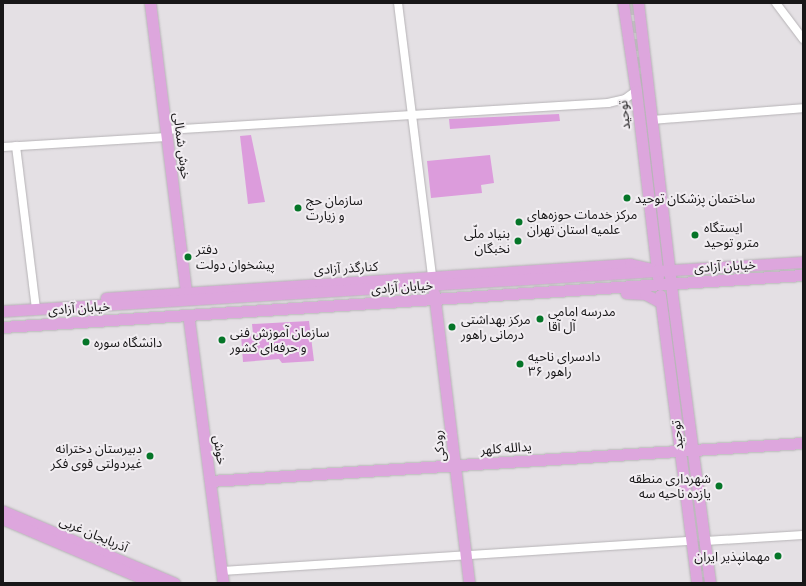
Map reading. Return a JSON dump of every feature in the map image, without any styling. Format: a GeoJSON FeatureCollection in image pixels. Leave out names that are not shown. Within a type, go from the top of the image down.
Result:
{"type":"FeatureCollection","features":[{"type":"Feature","properties":{"kind":"main road","name":"خوش شمالی"},"geometry":{"type":"LineString","coordinates":[[150,3],[186,292]]}},
{"type":"Feature","properties":{"kind":"main road","name":"توحید"},"geometry":{"type":"LineString","coordinates":[[623,3],[636,91],[660,302],[697,583]]}},
{"type":"Feature","properties":{"kind":"main road","name":"توحید"},"geometry":{"type":"LineString","coordinates":[[638,3],[669,270],[710,583]]}},
{"type":"Feature","properties":{"kind":"main road"},"geometry":{"type":"LineString","coordinates":[[639,122],[652,120]]}},
{"type":"Feature","properties":{"kind":"main road","name":"خیابان آزادی"},"geometry":{"type":"LineString","coordinates":[[657,271],[803,262]]}},
{"type":"Feature","properties":{"kind":"main road","name":"کنارگذر آزادی"},"geometry":{"type":"LineString","coordinates":[[36,309],[56,302],[186,292],[433,281],[630,264],[657,271]]}},
{"type":"Feature","properties":{"kind":"main road","name":"خیابان آزادی"},"geometry":{"type":"LineString","coordinates":[[3,327],[436,302],[671,283],[803,275]]}},
{"type":"Feature","properties":{"kind":"main road","name":"رودکی"},"geometry":{"type":"LineString","coordinates":[[433,281],[469,583]]}},
{"type":"Feature","properties":{"kind":"main road","name":"خیابان آزادی"},"geometry":{"type":"LineString","coordinates":[[3,311],[433,281]]}},
{"type":"Feature","properties":{"kind":"main road"},"geometry":{"type":"LineString","coordinates":[[630,293],[659,284]]}},
{"type":"Feature","properties":{"kind":"main road"},"geometry":{"type":"LineString","coordinates":[[70,322],[105,327],[436,302],[630,293],[645,294],[660,302]]}},
{"type":"Feature","properties":{"kind":"main road","name":"خوش"},"geometry":{"type":"LineString","coordinates":[[189,321],[223,583]]}},
{"type":"Feature","properties":{"kind":"main road","name":"یدالله کلهر"},"geometry":{"type":"LineString","coordinates":[[210,481],[803,443]]}},
{"type":"Feature","properties":{"kind":"main road","name":"آذربایجان غربی"},"geometry":{"type":"LineString","coordinates":[[3,510],[174,583]]}},
{"type":"Feature","properties":{"kind":"main road","name":"آذربایجان غربی"},"geometry":{"type":"LineString","coordinates":[[3,519],[154,583]]}},
{"type":"Feature","properties":{"kind":"street"},"geometry":{"type":"LineString","coordinates":[[398,3],[433,281]]}},
{"type":"Feature","properties":{"kind":"street"},"geometry":{"type":"LineString","coordinates":[[776,3],[803,39]]}},
{"type":"Feature","properties":{"kind":"street"},"geometry":{"type":"LineString","coordinates":[[3,147],[412,115],[608,103],[625,99],[636,91]]}},
{"type":"Feature","properties":{"kind":"street"},"geometry":{"type":"LineString","coordinates":[[652,120],[803,108]]}},
{"type":"Feature","properties":{"kind":"street"},"geometry":{"type":"LineString","coordinates":[[16,146],[36,309]]}},
{"type":"Feature","properties":{"kind":"street"},"geometry":{"type":"LineString","coordinates":[[705,541],[803,535]]}},
{"type":"Feature","properties":{"kind":"street"},"geometry":{"type":"LineString","coordinates":[[222,571],[691,541]]}},
{"type":"Feature","properties":{"kind":"shaded area"},"geometry":{"type":"Polygon","coordinates":[[[559,114],[560,121],[450,129],[449,119],[559,114]]]}},
{"type":"Feature","properties":{"kind":"shaded area"},"geometry":{"type":"Polygon","coordinates":[[[251,135],[265,202],[248,204],[240,136],[251,135]]]}},
{"type":"Feature","properties":{"kind":"shaded area"},"geometry":{"type":"Polygon","coordinates":[[[490,155],[494,183],[481,185],[482,193],[431,198],[427,161],[490,155]]]}},
{"type":"Feature","properties":{"kind":"shaded area"},"geometry":{"type":"Polygon","coordinates":[[[309,321],[314,361],[282,363],[279,359],[243,362],[241,335],[253,334],[252,324],[309,321]]]}},
{"type":"Feature","properties":{"kind":"tunnel"},"geometry":{"type":"LineString","coordinates":[[631,3],[641,94]]}},
{"type":"Feature","properties":{"kind":"tunnel"},"geometry":{"type":"LineString","coordinates":[[648,152],[658,213]]}},
{"type":"Feature","properties":{"kind":"tunnel"},"geometry":{"type":"LineString","coordinates":[[699,541],[704,583]]}},
{"type":"Feature","properties":{"kind":"place","name":"ساختمان پزشکان توحید"},"geometry":{"type":"Point","coordinates":[627,198]}},
{"type":"Feature","properties":{"kind":"place","name":"سازمان حج و زیارت"},"geometry":{"type":"Point","coordinates":[298,208]}},
{"type":"Feature","properties":{"kind":"place","name":"مرکز خدمات حوزه‌های علمیه استان تهران"},"geometry":{"type":"Point","coordinates":[519,222]}},
{"type":"Feature","properties":{"kind":"place","name":"ایستگاه مترو توحید"},"geometry":{"type":"Point","coordinates":[695,235]}},
{"type":"Feature","properties":{"kind":"place","name":"بنیاد ملّی نخبگان"},"geometry":{"type":"Point","coordinates":[518,241]}},
{"type":"Feature","properties":{"kind":"place","name":"دفتر پیشخوان دولت"},"geometry":{"type":"Point","coordinates":[188,257]}},
{"type":"Feature","properties":{"kind":"place","name":"مدرسه امامی آل آقا"},"geometry":{"type":"Point","coordinates":[540,319]}},
{"type":"Feature","properties":{"kind":"place","name":"مرکز بهداشتی درمانی راهور"},"geometry":{"type":"Point","coordinates":[452,327]}},
{"type":"Feature","properties":{"kind":"place","name":"سازمان آموزش فنی و حرفه‌ای کشور"},"geometry":{"type":"Point","coordinates":[222,340]}},
{"type":"Feature","properties":{"kind":"place","name":"دانشگاه سوره"},"geometry":{"type":"Point","coordinates":[86,342]}},
{"type":"Feature","properties":{"kind":"place","name":"دادسرای ناحیه ۳۶ راهور"},"geometry":{"type":"Point","coordinates":[520,364]}},
{"type":"Feature","properties":{"kind":"place","name":"دبيرستان دخترانه غيردولتی قوی فکر"},"geometry":{"type":"Point","coordinates":[150,456]}},
{"type":"Feature","properties":{"kind":"place","name":"شهرداری منطقه یازده ناحیه سه"},"geometry":{"type":"Point","coordinates":[719,486]}},
{"type":"Feature","properties":{"kind":"place","name":"مهمانپذیر ایران"},"geometry":{"type":"Point","coordinates":[778,556]}}]}
